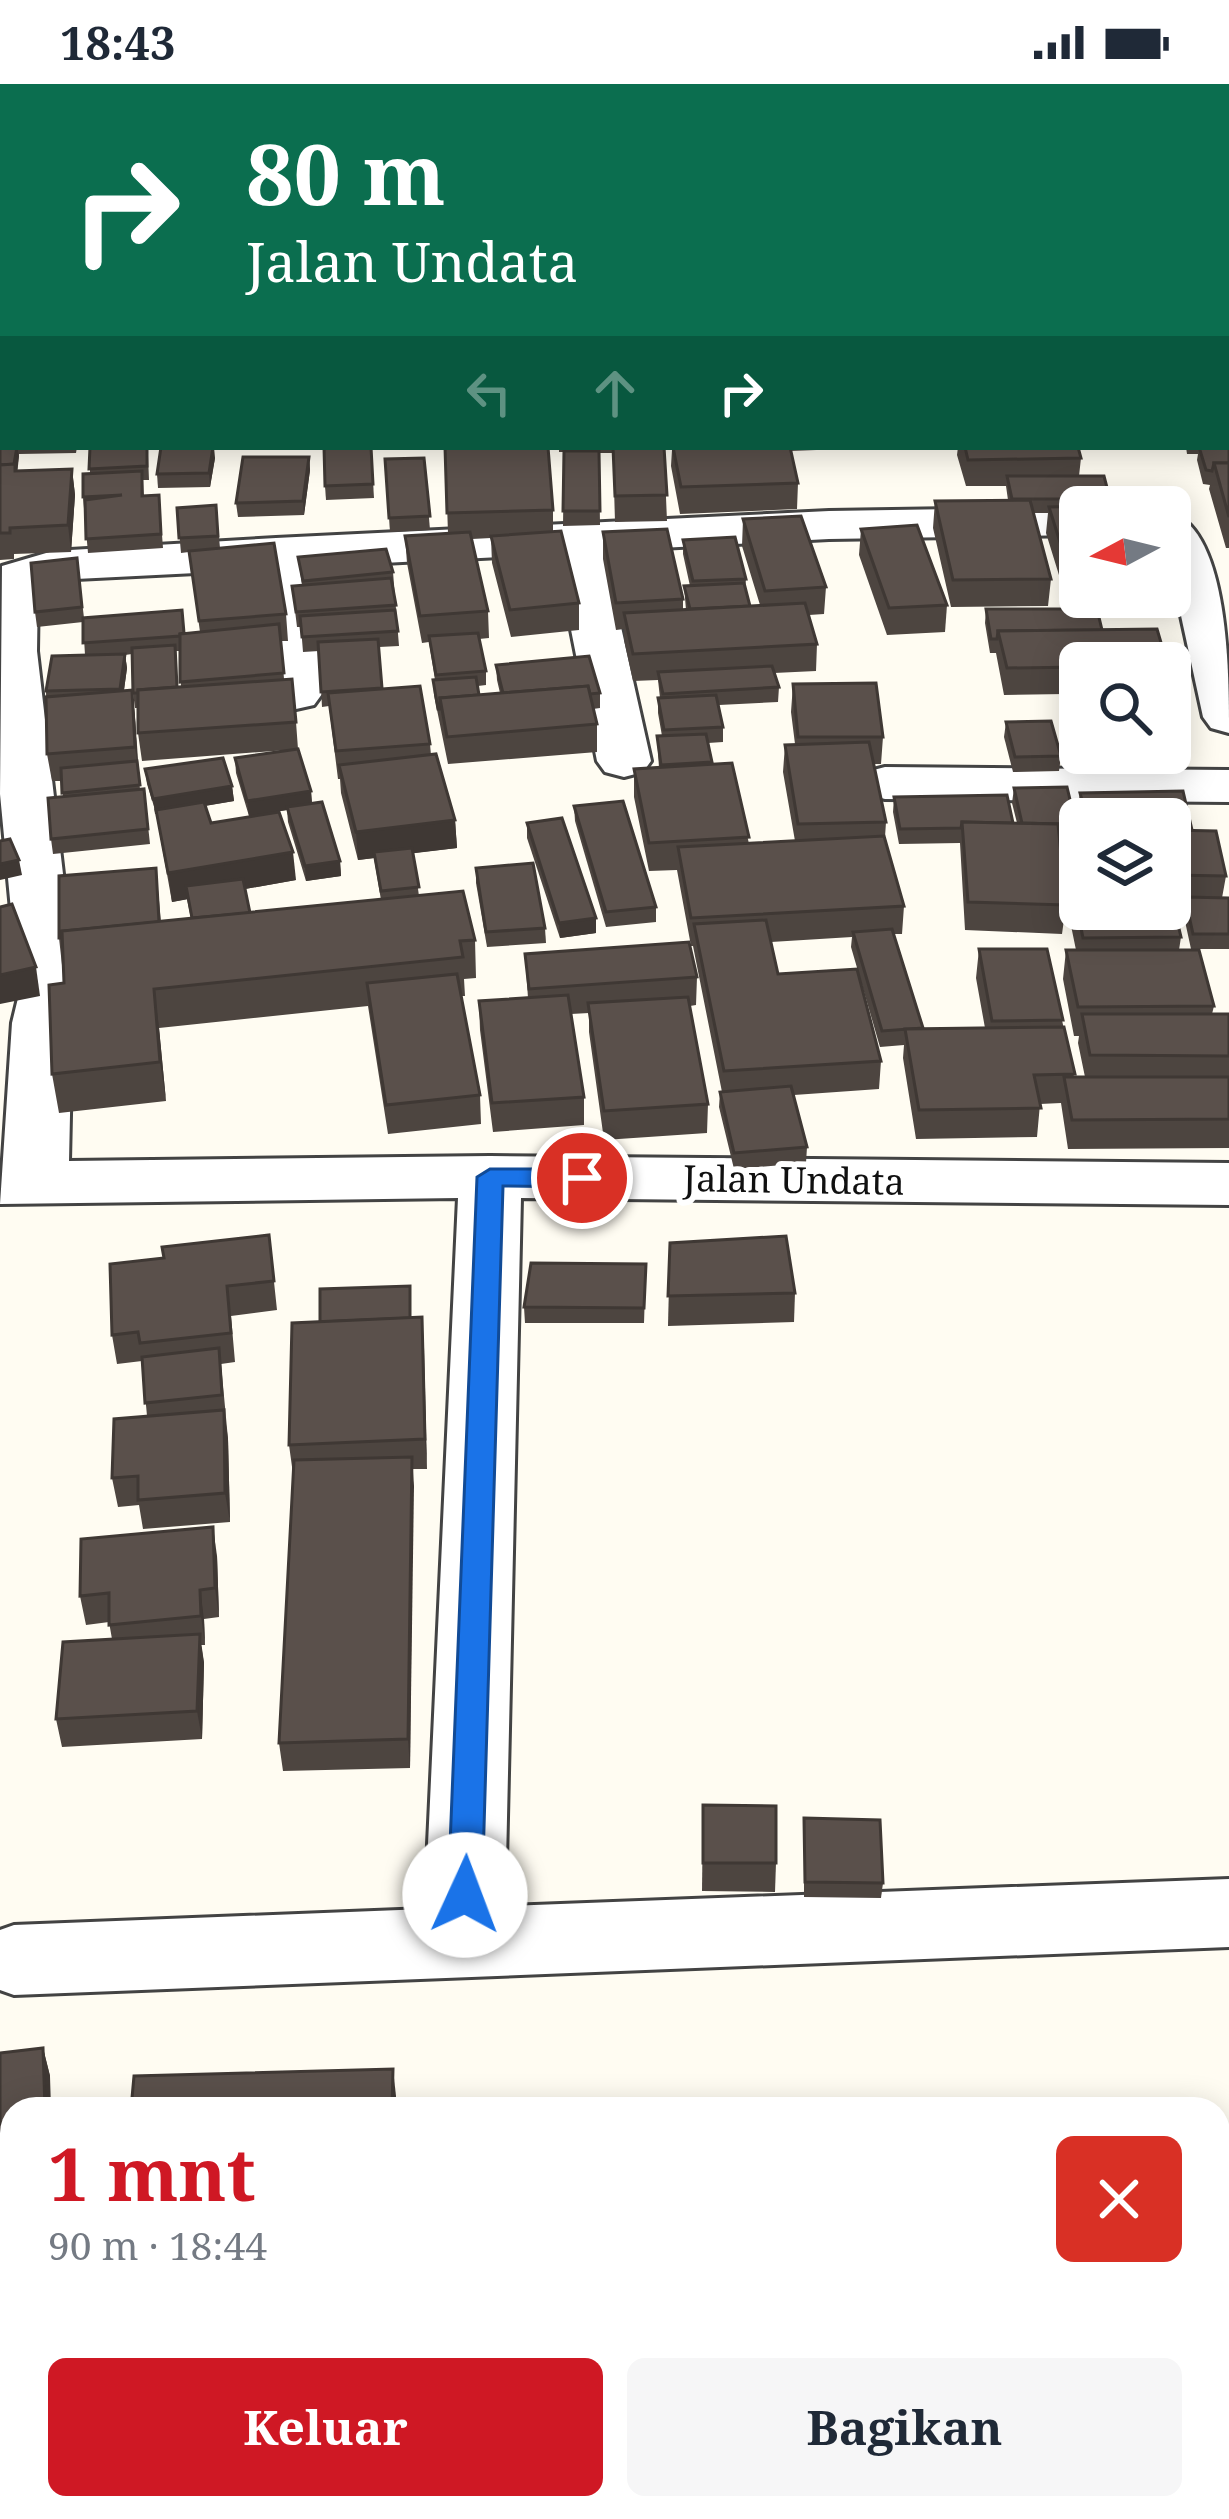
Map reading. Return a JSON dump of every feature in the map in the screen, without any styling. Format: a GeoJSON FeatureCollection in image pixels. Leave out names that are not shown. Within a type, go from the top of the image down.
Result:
{"type":"FeatureCollection","features":[{"type":"Feature","properties":{"kind":"street"},"geometry":{"type":"LineString","coordinates":[[18,1182],[48,994],[12,651],[10,573],[276,552],[830,525],[1059,521]]}},
{"type":"Feature","properties":{"kind":"street"},"geometry":{"type":"LineString","coordinates":[[577,539],[624,761]]}},
{"type":"Feature","properties":{"kind":"street"},"geometry":{"type":"LineString","coordinates":[[276,552],[294,605],[296,694]]}},
{"type":"Feature","properties":{"kind":"street"},"geometry":{"type":"LineString","coordinates":[[1191,561],[1221,631],[1229,716]]}},
{"type":"Feature","properties":{"kind":"street"},"geometry":{"type":"LineString","coordinates":[[885,783],[1229,786]]}},
{"type":"Feature","properties":{"kind":"street"},"geometry":{"type":"LineString","coordinates":[[464,1943],[490,1177]]}},
{"type":"Feature","properties":{"kind":"street","name":"Jalan Undata"},"geometry":{"type":"LineString","coordinates":[[18,1182],[490,1177],[1229,1184]]}},
{"type":"Feature","properties":{"kind":"street"},"geometry":{"type":"LineString","coordinates":[[14,1960],[1229,1913]]}},
{"type":"Feature","properties":{"kind":"building"},"geometry":{"type":"Polygon","coordinates":[[[0,450],[16,450],[14,464],[0,465],[0,450]]]}},
{"type":"Feature","properties":{"kind":"building"},"geometry":{"type":"Polygon","coordinates":[[[90,450],[147,450],[147,466],[89,469],[90,450]]]}},
{"type":"Feature","properties":{"kind":"building"},"geometry":{"type":"Polygon","coordinates":[[[161,450],[213,450],[209,473],[157,474],[161,450]]]}},
{"type":"Feature","properties":{"kind":"building"},"geometry":{"type":"Polygon","coordinates":[[[324,450],[371,450],[373,484],[325,486],[324,450]]]}},
{"type":"Feature","properties":{"kind":"building"},"geometry":{"type":"Polygon","coordinates":[[[445,450],[548,450],[553,510],[447,513],[445,450]]]}},
{"type":"Feature","properties":{"kind":"building"},"geometry":{"type":"Polygon","coordinates":[[[613,450],[664,450],[667,495],[615,496],[613,450]]]}},
{"type":"Feature","properties":{"kind":"building"},"geometry":{"type":"Polygon","coordinates":[[[674,450],[791,450],[798,483],[681,487],[674,450]]]}},
{"type":"Feature","properties":{"kind":"building"},"geometry":{"type":"Polygon","coordinates":[[[966,450],[1079,450],[1081,458],[968,460],[966,450]]]}},
{"type":"Feature","properties":{"kind":"building"},"geometry":{"type":"Polygon","coordinates":[[[1200,450],[1229,450],[1229,463],[1214,463],[1212,471],[1206,470],[1200,450]]]}},
{"type":"Feature","properties":{"kind":"building"},"geometry":{"type":"Polygon","coordinates":[[[564,451],[599,451],[600,511],[563,511],[564,451]]]}},
{"type":"Feature","properties":{"kind":"building"},"geometry":{"type":"Polygon","coordinates":[[[243,457],[309,457],[303,501],[236,503],[243,457]]]}},
{"type":"Feature","properties":{"kind":"building"},"geometry":{"type":"Polygon","coordinates":[[[424,458],[430,516],[389,518],[385,459],[424,458]]]}},
{"type":"Feature","properties":{"kind":"building"},"geometry":{"type":"Polygon","coordinates":[[[1214,463],[1229,463],[1229,517],[1214,463]]]}},
{"type":"Feature","properties":{"kind":"building"},"geometry":{"type":"Polygon","coordinates":[[[15,464],[15,471],[72,469],[68,525],[10,528],[10,533],[0,533],[0,465],[15,464]]]}},
{"type":"Feature","properties":{"kind":"building"},"geometry":{"type":"Polygon","coordinates":[[[142,471],[142,496],[159,495],[161,534],[86,539],[85,500],[122,495],[83,497],[83,474],[142,471]]]}},
{"type":"Feature","properties":{"kind":"building"},"geometry":{"type":"Polygon","coordinates":[[[1007,476],[1104,476],[1107,486],[1059,486],[1059,499],[1012,499],[1007,476]]]}},
{"type":"Feature","properties":{"kind":"building"},"geometry":{"type":"Polygon","coordinates":[[[1030,500],[1051,579],[953,580],[935,501],[1030,500]]]}},
{"type":"Feature","properties":{"kind":"building"},"geometry":{"type":"Polygon","coordinates":[[[216,505],[218,536],[179,538],[177,508],[216,505]]]}},
{"type":"Feature","properties":{"kind":"building"},"geometry":{"type":"Polygon","coordinates":[[[1049,507],[1059,507],[1059,539],[1049,507]]]}},
{"type":"Feature","properties":{"kind":"building"},"geometry":{"type":"Polygon","coordinates":[[[801,516],[826,587],[765,591],[743,519],[801,516]]]}},
{"type":"Feature","properties":{"kind":"building"},"geometry":{"type":"Polygon","coordinates":[[[917,525],[947,605],[889,608],[861,529],[917,525]]]}},
{"type":"Feature","properties":{"kind":"building"},"geometry":{"type":"Polygon","coordinates":[[[667,529],[683,599],[616,603],[603,532],[667,529]]]}},
{"type":"Feature","properties":{"kind":"building"},"geometry":{"type":"Polygon","coordinates":[[[561,531],[579,603],[510,610],[491,536],[561,531]]]}},
{"type":"Feature","properties":{"kind":"building"},"geometry":{"type":"Polygon","coordinates":[[[470,532],[488,611],[420,616],[405,536],[470,532]]]}},
{"type":"Feature","properties":{"kind":"building"},"geometry":{"type":"Polygon","coordinates":[[[735,537],[746,579],[693,581],[683,540],[735,537]]]}},
{"type":"Feature","properties":{"kind":"building"},"geometry":{"type":"Polygon","coordinates":[[[274,543],[286,614],[199,621],[189,551],[274,543]]]}},
{"type":"Feature","properties":{"kind":"building"},"geometry":{"type":"Polygon","coordinates":[[[386,549],[393,572],[303,581],[298,557],[386,549]]]}},
{"type":"Feature","properties":{"kind":"building"},"geometry":{"type":"Polygon","coordinates":[[[77,558],[82,607],[35,612],[31,563],[77,558]]]}},
{"type":"Feature","properties":{"kind":"building"},"geometry":{"type":"Polygon","coordinates":[[[391,578],[396,605],[296,612],[292,586],[391,578]]]}},
{"type":"Feature","properties":{"kind":"building"},"geometry":{"type":"Polygon","coordinates":[[[744,583],[750,606],[690,609],[684,586],[744,583]]]}},
{"type":"Feature","properties":{"kind":"building"},"geometry":{"type":"Polygon","coordinates":[[[805,603],[817,644],[633,654],[624,613],[805,603]]]}},
{"type":"Feature","properties":{"kind":"building"},"geometry":{"type":"Polygon","coordinates":[[[986,609],[1059,609],[1059,618],[1099,618],[1102,630],[998,631],[997,639],[991,639],[986,609]]]}},
{"type":"Feature","properties":{"kind":"building"},"geometry":{"type":"Polygon","coordinates":[[[182,610],[184,633],[180,636],[83,643],[83,618],[182,610]]]}},
{"type":"Feature","properties":{"kind":"building"},"geometry":{"type":"Polygon","coordinates":[[[395,610],[398,631],[302,637],[300,616],[395,610]]]}},
{"type":"Feature","properties":{"kind":"building"},"geometry":{"type":"Polygon","coordinates":[[[279,624],[284,673],[180,682],[180,634],[279,624]]]}},
{"type":"Feature","properties":{"kind":"building"},"geometry":{"type":"Polygon","coordinates":[[[1157,629],[1161,642],[1059,642],[1059,667],[1007,668],[998,631],[1157,629]]]}},
{"type":"Feature","properties":{"kind":"building"},"geometry":{"type":"Polygon","coordinates":[[[478,633],[486,671],[436,675],[429,636],[478,633]]]}},
{"type":"Feature","properties":{"kind":"building"},"geometry":{"type":"Polygon","coordinates":[[[378,639],[382,688],[321,692],[318,642],[378,639]]]}},
{"type":"Feature","properties":{"kind":"building"},"geometry":{"type":"Polygon","coordinates":[[[175,645],[177,687],[133,693],[132,648],[175,645]]]}},
{"type":"Feature","properties":{"kind":"building"},"geometry":{"type":"Polygon","coordinates":[[[125,654],[120,689],[46,691],[52,656],[125,654]]]}},
{"type":"Feature","properties":{"kind":"building"},"geometry":{"type":"Polygon","coordinates":[[[589,656],[600,693],[590,694],[588,686],[503,693],[496,665],[589,656]]]}},
{"type":"Feature","properties":{"kind":"building"},"geometry":{"type":"Polygon","coordinates":[[[772,666],[779,687],[663,694],[658,672],[772,666]]]}},
{"type":"Feature","properties":{"kind":"building"},"geometry":{"type":"Polygon","coordinates":[[[476,677],[479,695],[440,698],[438,709],[433,680],[476,677]]]}},
{"type":"Feature","properties":{"kind":"building"},"geometry":{"type":"Polygon","coordinates":[[[292,679],[296,722],[138,733],[138,690],[292,679]]]}},
{"type":"Feature","properties":{"kind":"building"},"geometry":{"type":"Polygon","coordinates":[[[876,683],[883,737],[798,737],[793,684],[876,683]]]}},
{"type":"Feature","properties":{"kind":"building"},"geometry":{"type":"Polygon","coordinates":[[[420,686],[430,744],[336,751],[328,693],[420,686]]]}},
{"type":"Feature","properties":{"kind":"building"},"geometry":{"type":"Polygon","coordinates":[[[588,686],[597,724],[447,737],[440,698],[588,686]]]}},
{"type":"Feature","properties":{"kind":"building"},"geometry":{"type":"Polygon","coordinates":[[[132,690],[135,747],[47,754],[46,697],[132,690]]]}},
{"type":"Feature","properties":{"kind":"building"},"geometry":{"type":"Polygon","coordinates":[[[716,695],[723,727],[664,730],[658,698],[716,695]]]}},
{"type":"Feature","properties":{"kind":"building"},"geometry":{"type":"Polygon","coordinates":[[[1051,721],[1059,756],[1015,757],[1006,722],[1051,721]]]}},
{"type":"Feature","properties":{"kind":"building"},"geometry":{"type":"Polygon","coordinates":[[[706,734],[712,762],[661,765],[657,736],[706,734]]]}},
{"type":"Feature","properties":{"kind":"building"},"geometry":{"type":"Polygon","coordinates":[[[869,742],[886,822],[798,824],[785,745],[869,742]]]}},
{"type":"Feature","properties":{"kind":"building"},"geometry":{"type":"Polygon","coordinates":[[[298,749],[311,791],[247,801],[235,758],[298,749]]]}},
{"type":"Feature","properties":{"kind":"building"},"geometry":{"type":"Polygon","coordinates":[[[436,754],[455,820],[356,832],[339,765],[436,754]]]}},
{"type":"Feature","properties":{"kind":"building"},"geometry":{"type":"Polygon","coordinates":[[[223,758],[232,786],[153,799],[145,769],[223,758]]]}},
{"type":"Feature","properties":{"kind":"building"},"geometry":{"type":"Polygon","coordinates":[[[137,761],[140,785],[62,793],[61,768],[137,761]]]}},
{"type":"Feature","properties":{"kind":"building"},"geometry":{"type":"Polygon","coordinates":[[[732,763],[749,837],[649,843],[634,769],[732,763]]]}},
{"type":"Feature","properties":{"kind":"building"},"geometry":{"type":"Polygon","coordinates":[[[1067,787],[1070,798],[1059,798],[1059,829],[1058,824],[1022,823],[1014,788],[1067,787]]]}},
{"type":"Feature","properties":{"kind":"building"},"geometry":{"type":"Polygon","coordinates":[[[144,789],[148,829],[51,839],[48,798],[144,789]]]}},
{"type":"Feature","properties":{"kind":"building"},"geometry":{"type":"Polygon","coordinates":[[[1183,791],[1185,798],[1081,798],[1080,793],[1183,791]]]}},
{"type":"Feature","properties":{"kind":"building"},"geometry":{"type":"Polygon","coordinates":[[[1007,795],[1013,823],[962,822],[961,828],[900,829],[894,797],[1007,795]]]}},
{"type":"Feature","properties":{"kind":"building"},"geometry":{"type":"Polygon","coordinates":[[[623,801],[656,907],[606,912],[574,806],[623,801]]]}},
{"type":"Feature","properties":{"kind":"building"},"geometry":{"type":"Polygon","coordinates":[[[204,802],[211,823],[279,812],[293,852],[168,873],[156,810],[204,802]]]}},
{"type":"Feature","properties":{"kind":"building"},"geometry":{"type":"Polygon","coordinates":[[[322,802],[340,861],[305,866],[287,807],[322,802]]]}},
{"type":"Feature","properties":{"kind":"building"},"geometry":{"type":"Polygon","coordinates":[[[562,818],[596,918],[559,923],[527,823],[562,818]]]}},
{"type":"Feature","properties":{"kind":"building"},"geometry":{"type":"Polygon","coordinates":[[[962,822],[1058,824],[1059,905],[968,902],[962,822]]]}},
{"type":"Feature","properties":{"kind":"building"},"geometry":{"type":"Polygon","coordinates":[[[1191,830],[1216,831],[1226,876],[1191,875],[1191,830]]]}},
{"type":"Feature","properties":{"kind":"building"},"geometry":{"type":"Polygon","coordinates":[[[884,836],[904,906],[691,918],[678,847],[884,836]]]}},
{"type":"Feature","properties":{"kind":"building"},"geometry":{"type":"Polygon","coordinates":[[[10,839],[19,860],[0,864],[0,841],[10,839]]]}},
{"type":"Feature","properties":{"kind":"building"},"geometry":{"type":"Polygon","coordinates":[[[412,848],[419,887],[381,891],[374,852],[412,848]]]}},
{"type":"Feature","properties":{"kind":"building"},"geometry":{"type":"Polygon","coordinates":[[[533,863],[545,928],[486,932],[476,868],[533,863]]]}},
{"type":"Feature","properties":{"kind":"building"},"geometry":{"type":"Polygon","coordinates":[[[156,868],[159,922],[62,931],[59,938],[59,876],[156,868]]]}},
{"type":"Feature","properties":{"kind":"building"},"geometry":{"type":"Polygon","coordinates":[[[243,879],[250,913],[192,918],[186,886],[243,879]]]}},
{"type":"Feature","properties":{"kind":"building"},"geometry":{"type":"Polygon","coordinates":[[[463,891],[475,940],[460,941],[463,957],[154,989],[160,1062],[52,1074],[49,985],[64,983],[62,931],[463,891]]]}},
{"type":"Feature","properties":{"kind":"building"},"geometry":{"type":"Polygon","coordinates":[[[1191,897],[1229,898],[1229,934],[1193,934],[1191,897]]]}},
{"type":"Feature","properties":{"kind":"building"},"geometry":{"type":"Polygon","coordinates":[[[12,904],[36,967],[0,975],[0,907],[12,904]]]}},
{"type":"Feature","properties":{"kind":"building"},"geometry":{"type":"Polygon","coordinates":[[[766,920],[778,974],[857,969],[881,1061],[724,1071],[694,924],[766,920]]]}},
{"type":"Feature","properties":{"kind":"building"},"geometry":{"type":"Polygon","coordinates":[[[892,929],[923,1028],[882,1031],[853,932],[892,929]]]}},
{"type":"Feature","properties":{"kind":"building"},"geometry":{"type":"Polygon","coordinates":[[[1081,930],[1179,930],[1181,937],[1083,938],[1081,930]]]}},
{"type":"Feature","properties":{"kind":"building"},"geometry":{"type":"Polygon","coordinates":[[[689,942],[697,977],[529,989],[525,954],[689,942]]]}},
{"type":"Feature","properties":{"kind":"building"},"geometry":{"type":"Polygon","coordinates":[[[979,949],[1047,949],[1063,1020],[992,1021],[979,949]]]}},
{"type":"Feature","properties":{"kind":"building"},"geometry":{"type":"Polygon","coordinates":[[[1066,950],[1199,950],[1214,1006],[1078,1007],[1066,950]]]}},
{"type":"Feature","properties":{"kind":"building"},"geometry":{"type":"Polygon","coordinates":[[[457,974],[480,1095],[386,1105],[367,983],[457,974]]]}},
{"type":"Feature","properties":{"kind":"building"},"geometry":{"type":"Polygon","coordinates":[[[568,995],[584,1097],[492,1103],[479,1001],[568,995]]]}},
{"type":"Feature","properties":{"kind":"building"},"geometry":{"type":"Polygon","coordinates":[[[688,997],[708,1104],[604,1111],[588,1003],[688,997]]]}},
{"type":"Feature","properties":{"kind":"building"},"geometry":{"type":"Polygon","coordinates":[[[1082,1014],[1229,1014],[1229,1056],[1090,1055],[1082,1014]]]}},
{"type":"Feature","properties":{"kind":"building"},"geometry":{"type":"Polygon","coordinates":[[[1064,1027],[1075,1074],[1034,1075],[1041,1108],[919,1110],[905,1029],[1064,1027]]]}},
{"type":"Feature","properties":{"kind":"building"},"geometry":{"type":"Polygon","coordinates":[[[1064,1077],[1229,1077],[1229,1119],[1072,1120],[1064,1077]]]}},
{"type":"Feature","properties":{"kind":"building"},"geometry":{"type":"Polygon","coordinates":[[[791,1086],[807,1147],[734,1153],[720,1092],[791,1086]]]}},
{"type":"Feature","properties":{"kind":"building"},"geometry":{"type":"Polygon","coordinates":[[[269,1235],[274,1281],[227,1286],[231,1333],[140,1343],[138,1332],[112,1335],[110,1264],[164,1258],[162,1247],[269,1235]]]}},
{"type":"Feature","properties":{"kind":"building"},"geometry":{"type":"Polygon","coordinates":[[[786,1236],[795,1293],[668,1296],[670,1243],[786,1236]]]}},
{"type":"Feature","properties":{"kind":"building"},"geometry":{"type":"Polygon","coordinates":[[[531,1263],[646,1264],[644,1308],[524,1307],[531,1263]]]}},
{"type":"Feature","properties":{"kind":"building"},"geometry":{"type":"Polygon","coordinates":[[[410,1286],[410,1318],[320,1322],[320,1289],[410,1286]]]}},
{"type":"Feature","properties":{"kind":"building"},"geometry":{"type":"Polygon","coordinates":[[[422,1317],[425,1439],[289,1445],[292,1323],[422,1317]]]}},
{"type":"Feature","properties":{"kind":"building"},"geometry":{"type":"Polygon","coordinates":[[[219,1348],[222,1395],[145,1403],[142,1357],[219,1348]]]}},
{"type":"Feature","properties":{"kind":"building"},"geometry":{"type":"Polygon","coordinates":[[[224,1410],[225,1493],[138,1500],[138,1476],[112,1478],[114,1419],[224,1410]]]}},
{"type":"Feature","properties":{"kind":"building"},"geometry":{"type":"Polygon","coordinates":[[[412,1457],[408,1739],[279,1743],[294,1460],[412,1457]]]}},
{"type":"Feature","properties":{"kind":"building"},"geometry":{"type":"Polygon","coordinates":[[[213,1527],[215,1588],[200,1590],[201,1616],[109,1625],[109,1593],[80,1596],[81,1539],[213,1527]]]}},
{"type":"Feature","properties":{"kind":"building"},"geometry":{"type":"Polygon","coordinates":[[[200,1634],[197,1711],[56,1719],[63,1642],[200,1634]]]}},
{"type":"Feature","properties":{"kind":"building"},"geometry":{"type":"Polygon","coordinates":[[[703,1805],[776,1806],[776,1863],[703,1863],[703,1805]]]}},
{"type":"Feature","properties":{"kind":"building"},"geometry":{"type":"Polygon","coordinates":[[[804,1818],[880,1820],[883,1883],[805,1882],[804,1818]]]}},
{"type":"Feature","properties":{"kind":"building"},"geometry":{"type":"Polygon","coordinates":[[[43,2048],[45,2097],[0,2097],[0,2053],[43,2048]]]}},
{"type":"Feature","properties":{"kind":"building"},"geometry":{"type":"Polygon","coordinates":[[[393,2069],[392,2097],[132,2097],[134,2076],[393,2069]]]}},
{"type":"Feature","properties":{"kind":"route"},"geometry":{"type":"LineString","coordinates":[[465,1895],[490,1177],[582,1178]]}}]}
